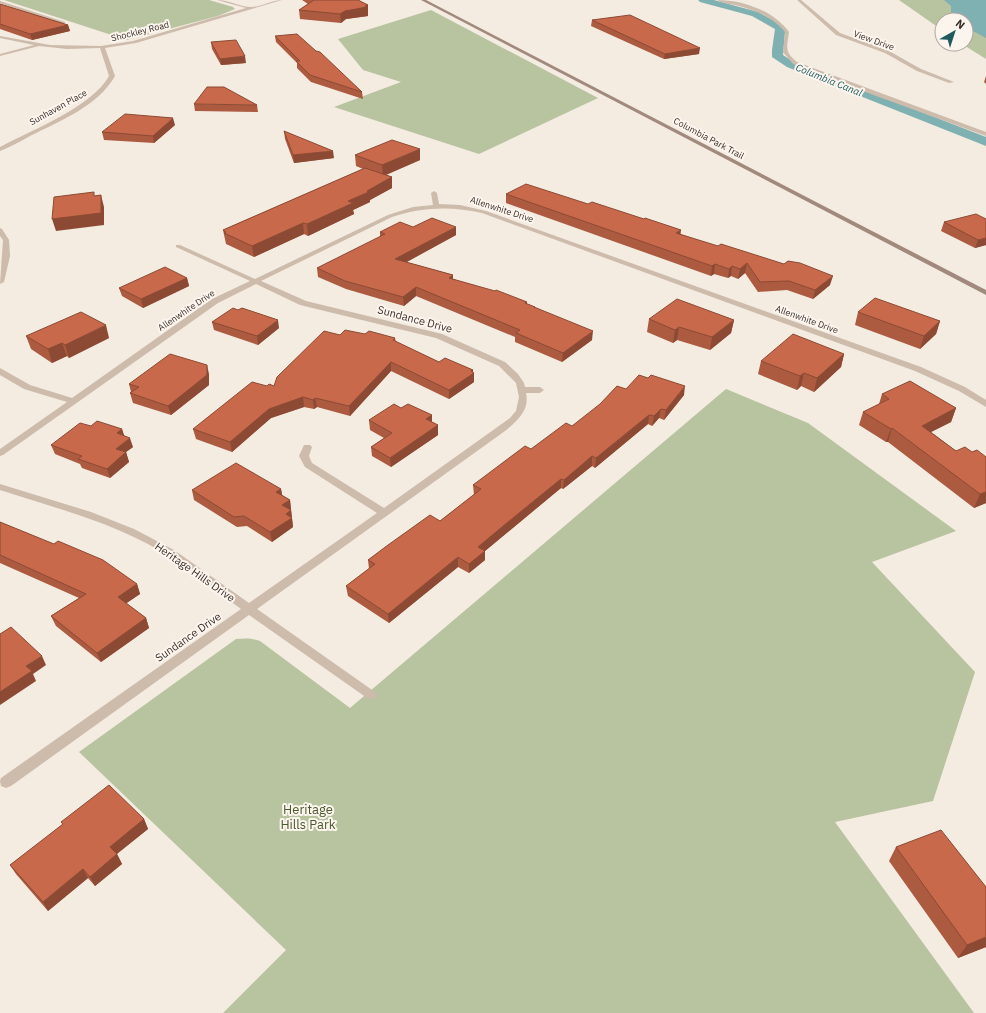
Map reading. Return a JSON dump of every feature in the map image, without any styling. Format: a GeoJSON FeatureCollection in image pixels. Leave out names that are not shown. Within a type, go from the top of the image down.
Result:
{"type":"FeatureCollection","features":[{"type":"Feature","properties":{"kind":"main road","name":"Columbia Park Trail"},"geometry":{"type":"LineString","coordinates":[[422,0],[986,293]]}},
{"type":"Feature","properties":{"kind":"street"},"geometry":{"type":"LineString","coordinates":[[219,0],[250,8]]}},
{"type":"Feature","properties":{"kind":"street","name":"Shockley Road"},"geometry":{"type":"LineString","coordinates":[[0,37],[42,44],[82,48],[102,47],[134,42],[280,0]]}},
{"type":"Feature","properties":{"kind":"street"},"geometry":{"type":"LineString","coordinates":[[719,0],[757,11],[781,22],[787,32],[784,46],[785,52],[787,57],[795,62],[859,88],[986,134]]}},
{"type":"Feature","properties":{"kind":"street","name":"View Drive"},"geometry":{"type":"LineString","coordinates":[[800,0],[838,34],[887,52],[919,70],[951,82]]}},
{"type":"Feature","properties":{"kind":"street"},"geometry":{"type":"LineString","coordinates":[[0,2],[63,22]]}},
{"type":"Feature","properties":{"kind":"street"},"geometry":{"type":"LineString","coordinates":[[0,55],[42,44]]}},
{"type":"Feature","properties":{"kind":"street","name":"Sunhaven Place"},"geometry":{"type":"LineString","coordinates":[[0,149],[89,102],[107,86],[112,76],[102,47]]}},
{"type":"Feature","properties":{"kind":"street"},"geometry":{"type":"LineString","coordinates":[[434,193],[436,206]]}},
{"type":"Feature","properties":{"kind":"street","name":"Allenwhite Drive"},"geometry":{"type":"LineString","coordinates":[[0,453],[197,313],[229,294],[390,216],[408,210],[436,206],[462,207],[484,212],[918,369],[962,389],[986,404]]}},
{"type":"Feature","properties":{"kind":"street"},"geometry":{"type":"LineString","coordinates":[[0,230],[6,240],[6,256],[0,282]]}},
{"type":"Feature","properties":{"kind":"street","name":"Sundance Drive"},"geometry":{"type":"LineString","coordinates":[[6,782],[385,513],[513,420],[520,411],[522,404],[522,390],[515,376],[502,364],[448,339],[429,333],[303,303],[178,246]]}},
{"type":"Feature","properties":{"kind":"street"},"geometry":{"type":"LineString","coordinates":[[0,371],[27,387],[73,402]]}},
{"type":"Feature","properties":{"kind":"street"},"geometry":{"type":"LineString","coordinates":[[522,390],[540,390]]}},
{"type":"Feature","properties":{"kind":"street"},"geometry":{"type":"LineString","coordinates":[[307,447],[304,456],[308,465],[385,513]]}},
{"type":"Feature","properties":{"kind":"street","name":"Heritage Hills Drive"},"geometry":{"type":"LineString","coordinates":[[0,487],[107,522],[137,534],[170,553],[371,695]]}},
{"type":"Feature","properties":{"kind":"green space"},"geometry":{"type":"Polygon","coordinates":[[[4,0],[209,0],[233,7],[235,9],[218,16],[127,40],[4,0]]]}},
{"type":"Feature","properties":{"kind":"green space"},"geometry":{"type":"Polygon","coordinates":[[[899,0],[971,0],[986,13],[986,59],[974,52],[974,12],[934,12],[934,24],[899,0]]]}},
{"type":"Feature","properties":{"kind":"green space"},"geometry":{"type":"Polygon","coordinates":[[[431,10],[598,98],[479,154],[334,107],[401,82],[363,70],[338,39],[431,10]]]}},
{"type":"Feature","properties":{"kind":"green space","name":"Heritage Hills Park"},"geometry":{"type":"Polygon","coordinates":[[[726,389],[808,423],[956,531],[872,562],[975,672],[933,801],[835,822],[974,1013],[223,1013],[286,950],[79,752],[236,639],[248,638],[260,641],[350,708],[726,389]]]}},
{"type":"Feature","properties":{"kind":"water"},"geometry":{"type":"Polygon","coordinates":[[[944,0],[986,0],[986,38],[974,32],[974,12],[951,12],[951,6],[944,0]]]}},
{"type":"Feature","properties":{"kind":"building"},"geometry":{"type":"Polygon","coordinates":[[[314,0],[358,0],[368,5],[365,6],[367,7],[345,11],[340,14],[299,10],[314,0]]]}},
{"type":"Feature","properties":{"kind":"building"},"geometry":{"type":"Polygon","coordinates":[[[0,4],[68,25],[30,34],[0,24],[0,4]]]}},
{"type":"Feature","properties":{"kind":"building"},"geometry":{"type":"Polygon","coordinates":[[[630,15],[700,48],[665,54],[592,20],[630,15]]]}},
{"type":"Feature","properties":{"kind":"building"},"geometry":{"type":"Polygon","coordinates":[[[297,34],[316,51],[320,52],[362,92],[310,75],[296,61],[300,61],[275,36],[297,34]]]}},
{"type":"Feature","properties":{"kind":"building"},"geometry":{"type":"Polygon","coordinates":[[[236,40],[245,56],[220,59],[211,42],[236,40]]]}},
{"type":"Feature","properties":{"kind":"building"},"geometry":{"type":"Polygon","coordinates":[[[207,87],[224,87],[257,105],[194,104],[207,87]]]}},
{"type":"Feature","properties":{"kind":"building"},"geometry":{"type":"Polygon","coordinates":[[[125,114],[173,118],[153,136],[102,132],[125,114]]]}},
{"type":"Feature","properties":{"kind":"building"},"geometry":{"type":"Polygon","coordinates":[[[284,131],[333,151],[293,155],[284,131]]]}},
{"type":"Feature","properties":{"kind":"building"},"geometry":{"type":"Polygon","coordinates":[[[392,140],[420,149],[382,165],[355,155],[392,140]]]}},
{"type":"Feature","properties":{"kind":"building"},"geometry":{"type":"Polygon","coordinates":[[[365,168],[392,177],[367,191],[369,192],[348,201],[353,203],[307,224],[303,223],[252,246],[224,233],[226,232],[223,230],[365,168]]]}},
{"type":"Feature","properties":{"kind":"building"},"geometry":{"type":"Polygon","coordinates":[[[526,184],[588,204],[592,202],[644,219],[645,218],[681,230],[676,233],[718,246],[721,244],[784,264],[788,261],[800,263],[833,276],[815,290],[789,281],[760,282],[747,263],[740,269],[732,266],[729,269],[715,264],[712,266],[506,194],[526,184]]]}},
{"type":"Feature","properties":{"kind":"building"},"geometry":{"type":"Polygon","coordinates":[[[94,192],[94,196],[101,195],[101,213],[52,219],[54,197],[94,192]]]}},
{"type":"Feature","properties":{"kind":"building"},"geometry":{"type":"Polygon","coordinates":[[[976,214],[986,219],[986,238],[978,240],[944,222],[976,214]]]}},
{"type":"Feature","properties":{"kind":"building"},"geometry":{"type":"Polygon","coordinates":[[[432,218],[456,227],[395,259],[453,275],[449,278],[495,291],[496,290],[593,331],[563,353],[516,333],[520,330],[416,287],[403,297],[345,281],[317,268],[385,234],[380,232],[400,222],[413,227],[432,218]]]}},
{"type":"Feature","properties":{"kind":"building"},"geometry":{"type":"Polygon","coordinates":[[[165,267],[187,278],[141,299],[119,288],[165,267]]]}},
{"type":"Feature","properties":{"kind":"building"},"geometry":{"type":"Polygon","coordinates":[[[875,298],[940,321],[924,336],[858,312],[875,298]]]}},
{"type":"Feature","properties":{"kind":"building"},"geometry":{"type":"Polygon","coordinates":[[[677,299],[734,320],[712,337],[679,327],[675,330],[649,319],[677,299]]]}},
{"type":"Feature","properties":{"kind":"building"},"geometry":{"type":"Polygon","coordinates":[[[233,308],[238,310],[242,308],[278,320],[257,336],[212,322],[233,308]]]}},
{"type":"Feature","properties":{"kind":"building"},"geometry":{"type":"Polygon","coordinates":[[[81,312],[106,325],[65,345],[62,343],[48,349],[26,336],[81,312]]]}},
{"type":"Feature","properties":{"kind":"building"},"geometry":{"type":"Polygon","coordinates":[[[345,330],[365,334],[369,331],[395,338],[393,340],[439,362],[445,358],[473,370],[471,371],[474,373],[449,390],[391,362],[349,406],[315,398],[313,400],[303,397],[269,409],[230,442],[193,429],[252,382],[267,386],[269,384],[274,386],[277,377],[324,331],[340,335],[345,330]]]}},
{"type":"Feature","properties":{"kind":"building"},"geometry":{"type":"Polygon","coordinates":[[[793,334],[844,354],[817,378],[804,373],[800,376],[761,361],[793,334]]]}},
{"type":"Feature","properties":{"kind":"building"},"geometry":{"type":"Polygon","coordinates":[[[170,354],[207,365],[207,375],[168,406],[130,393],[139,387],[129,384],[170,354]]]}},
{"type":"Feature","properties":{"kind":"building"},"geometry":{"type":"Polygon","coordinates":[[[639,375],[648,378],[651,375],[685,386],[666,410],[661,409],[654,416],[649,415],[596,458],[592,456],[564,480],[561,479],[508,522],[478,547],[485,551],[469,564],[458,557],[388,614],[346,586],[375,564],[368,560],[430,515],[440,521],[481,489],[473,485],[525,446],[531,449],[566,423],[572,426],[600,404],[617,386],[626,389],[639,375]]]}},
{"type":"Feature","properties":{"kind":"building"},"geometry":{"type":"Polygon","coordinates":[[[910,381],[956,408],[922,426],[956,451],[965,447],[972,452],[977,450],[986,457],[986,492],[980,494],[892,428],[891,429],[863,412],[889,399],[882,394],[910,381]]]}},
{"type":"Feature","properties":{"kind":"building"},"geometry":{"type":"Polygon","coordinates":[[[394,404],[401,408],[408,404],[432,415],[426,419],[438,425],[390,458],[371,447],[392,433],[369,420],[394,404]]]}},
{"type":"Feature","properties":{"kind":"building"},"geometry":{"type":"Polygon","coordinates":[[[97,421],[122,429],[117,433],[130,438],[116,449],[126,452],[107,469],[78,459],[82,456],[51,445],[80,423],[91,426],[97,421]]]}},
{"type":"Feature","properties":{"kind":"building"},"geometry":{"type":"Polygon","coordinates":[[[236,463],[281,489],[276,492],[290,500],[282,505],[291,510],[286,514],[292,518],[270,532],[244,516],[234,517],[192,490],[236,463]]]}},
{"type":"Feature","properties":{"kind":"building"},"geometry":{"type":"Polygon","coordinates":[[[0,522],[54,544],[58,541],[103,560],[137,584],[118,597],[146,618],[97,653],[51,616],[86,594],[0,555],[0,522]]]}},
{"type":"Feature","properties":{"kind":"building"},"geometry":{"type":"Polygon","coordinates":[[[11,627],[42,656],[26,666],[32,671],[0,692],[0,634],[11,627]]]}},
{"type":"Feature","properties":{"kind":"building"},"geometry":{"type":"Polygon","coordinates":[[[109,785],[144,819],[110,847],[117,854],[90,877],[83,869],[43,902],[10,865],[63,824],[61,822],[109,785]]]}},
{"type":"Feature","properties":{"kind":"building"},"geometry":{"type":"Polygon","coordinates":[[[941,830],[986,887],[986,937],[967,945],[896,847],[941,830]]]}},
{"type":"Feature","properties":{"kind":"waterway","name":"Columbia Canal"},"geometry":{"type":"LineString","coordinates":[[703,0],[755,14],[780,28],[777,50],[778,57],[791,65],[986,142]]}}]}
